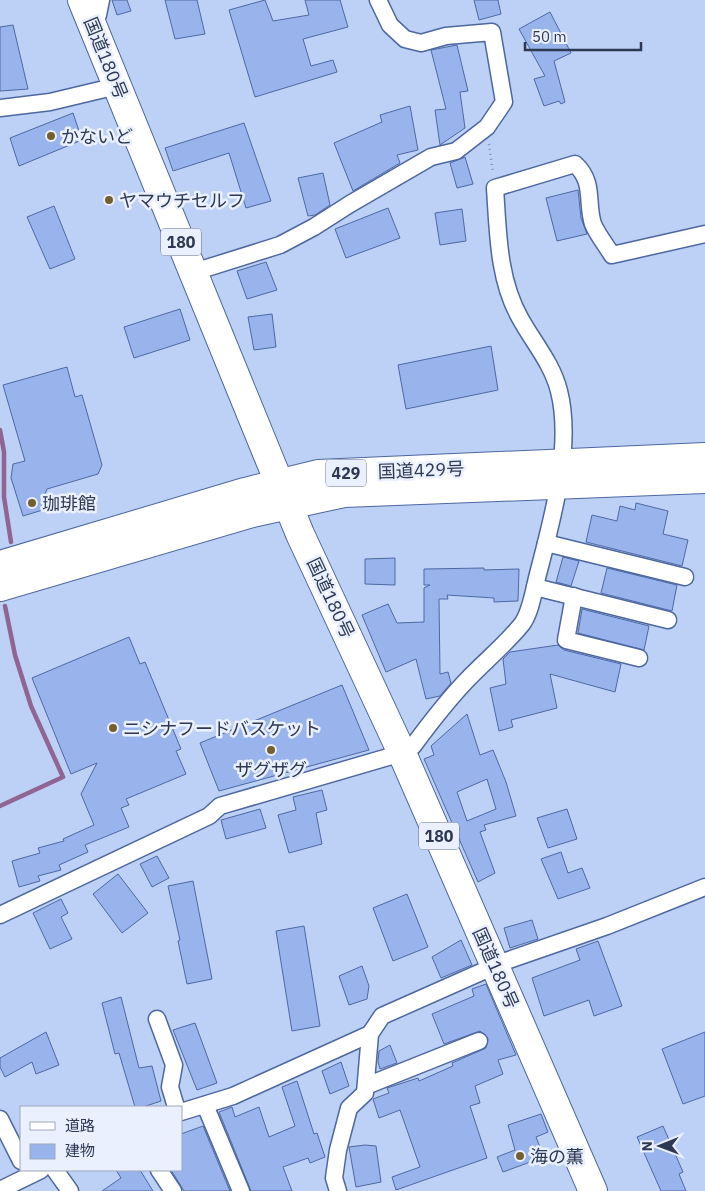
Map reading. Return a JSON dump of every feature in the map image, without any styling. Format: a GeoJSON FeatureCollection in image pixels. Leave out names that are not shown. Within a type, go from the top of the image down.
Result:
{"type":"FeatureCollection","features":[{"type":"Feature","properties":{"kind":"highway","name":"国道180号"},"geometry":{"type":"LineString","coordinates":[[91,7],[117,86],[284,494],[402,753],[593,1191]]}},
{"type":"Feature","properties":{"kind":"highway","name":"国道429号"},"geometry":{"type":"LineString","coordinates":[[558,475],[705,457]]}},
{"type":"Feature","properties":{"kind":"highway","name":"国道429号"},"geometry":{"type":"LineString","coordinates":[[0,588],[252,513],[318,474],[558,475],[705,479]]}},
{"type":"Feature","properties":{"kind":"highway","name":"国道429号"},"geometry":{"type":"LineString","coordinates":[[0,565],[284,494]]}},
{"type":"Feature","properties":{"kind":"street"},"geometry":{"type":"LineString","coordinates":[[194,272],[280,245],[431,158],[456,151],[487,128],[504,102],[492,32],[446,36],[421,43],[406,39],[390,25],[378,0]]}},
{"type":"Feature","properties":{"kind":"street"},"geometry":{"type":"LineString","coordinates":[[0,108],[50,102],[117,86]]}},
{"type":"Feature","properties":{"kind":"street"},"geometry":{"type":"LineString","coordinates":[[0,916],[209,816],[220,806],[402,753],[413,746],[465,682],[523,623],[535,587],[546,543],[558,475],[563,423],[559,390],[549,363],[519,317],[507,286],[500,254],[495,188],[575,164],[582,171],[591,196],[593,224],[612,255],[705,234]]}},
{"type":"Feature","properties":{"kind":"street"},"geometry":{"type":"LineString","coordinates":[[546,543],[685,577]]}},
{"type":"Feature","properties":{"kind":"street"},"geometry":{"type":"LineString","coordinates":[[535,587],[668,620]]}},
{"type":"Feature","properties":{"kind":"street"},"geometry":{"type":"LineString","coordinates":[[574,596],[566,640],[639,658]]}},
{"type":"Feature","properties":{"kind":"street"},"geometry":{"type":"LineString","coordinates":[[338,1191],[334,1178],[338,1150],[350,1108],[365,1093],[370,1034],[382,1016],[495,966],[607,926],[705,887]]}},
{"type":"Feature","properties":{"kind":"street"},"geometry":{"type":"LineString","coordinates":[[157,1019],[174,1065],[170,1086],[176,1106]]}},
{"type":"Feature","properties":{"kind":"street"},"geometry":{"type":"LineString","coordinates":[[182,1112],[234,1096],[370,1034]]}},
{"type":"Feature","properties":{"kind":"street"},"geometry":{"type":"LineString","coordinates":[[366,1086],[478,1041]]}},
{"type":"Feature","properties":{"kind":"street"},"geometry":{"type":"LineString","coordinates":[[206,1105],[241,1191]]}},
{"type":"Feature","properties":{"kind":"street"},"geometry":{"type":"LineString","coordinates":[[0,1119],[20,1159]]}},
{"type":"Feature","properties":{"kind":"street"},"geometry":{"type":"LineString","coordinates":[[56,1171],[70,1191]]}},
{"type":"Feature","properties":{"kind":"street"},"geometry":{"type":"LineString","coordinates":[[160,1171],[173,1191]]}},
{"type":"Feature","properties":{"kind":"street"},"geometry":{"type":"LineString","coordinates":[[2,1190],[32,1172]]}},
{"type":"Feature","properties":{"kind":"path"},"geometry":{"type":"LineString","coordinates":[[487,128],[495,188]]}},
{"type":"Feature","properties":{"kind":"building"},"geometry":{"type":"Polygon","coordinates":[[[112,0],[127,0],[131,11],[117,15],[112,0]]]}},
{"type":"Feature","properties":{"kind":"building"},"geometry":{"type":"Polygon","coordinates":[[[165,0],[197,0],[205,34],[175,39],[165,0]]]}},
{"type":"Feature","properties":{"kind":"building"},"geometry":{"type":"Polygon","coordinates":[[[265,0],[273,21],[309,15],[305,0],[340,0],[348,27],[303,39],[311,66],[333,60],[337,72],[255,97],[229,10],[265,0]]]}},
{"type":"Feature","properties":{"kind":"building"},"geometry":{"type":"Polygon","coordinates":[[[474,0],[498,0],[501,14],[479,20],[474,0]]]}},
{"type":"Feature","properties":{"kind":"building"},"geometry":{"type":"Polygon","coordinates":[[[550,12],[571,53],[554,61],[565,102],[561,104],[559,101],[544,106],[534,79],[545,76],[519,29],[550,12]]]}},
{"type":"Feature","properties":{"kind":"building"},"geometry":{"type":"Polygon","coordinates":[[[13,25],[28,89],[0,91],[0,27],[13,25]]]}},
{"type":"Feature","properties":{"kind":"building"},"geometry":{"type":"Polygon","coordinates":[[[457,45],[468,91],[460,92],[465,128],[440,145],[435,110],[446,109],[431,50],[457,45]]]}},
{"type":"Feature","properties":{"kind":"building"},"geometry":{"type":"Polygon","coordinates":[[[410,106],[418,150],[397,155],[400,163],[353,191],[334,143],[382,122],[380,115],[410,106]]]}},
{"type":"Feature","properties":{"kind":"building"},"geometry":{"type":"Polygon","coordinates":[[[73,113],[82,140],[19,166],[10,138],[73,113]]]}},
{"type":"Feature","properties":{"kind":"building"},"geometry":{"type":"Polygon","coordinates":[[[244,123],[271,201],[246,208],[229,153],[173,171],[165,148],[244,123]]]}},
{"type":"Feature","properties":{"kind":"building"},"geometry":{"type":"Polygon","coordinates":[[[465,157],[473,184],[457,188],[450,163],[465,157]]]}},
{"type":"Feature","properties":{"kind":"building"},"geometry":{"type":"Polygon","coordinates":[[[323,173],[330,205],[315,215],[308,216],[298,178],[323,173]]]}},
{"type":"Feature","properties":{"kind":"building"},"geometry":{"type":"Polygon","coordinates":[[[578,190],[581,218],[587,234],[557,241],[546,198],[578,190]]]}},
{"type":"Feature","properties":{"kind":"building"},"geometry":{"type":"Polygon","coordinates":[[[54,206],[75,259],[50,269],[27,217],[54,206]]]}},
{"type":"Feature","properties":{"kind":"building"},"geometry":{"type":"Polygon","coordinates":[[[388,208],[400,238],[346,258],[335,229],[388,208]]]}},
{"type":"Feature","properties":{"kind":"building"},"geometry":{"type":"Polygon","coordinates":[[[462,209],[466,241],[440,245],[435,213],[462,209]]]}},
{"type":"Feature","properties":{"kind":"building"},"geometry":{"type":"Polygon","coordinates":[[[266,262],[277,290],[247,299],[237,271],[266,262]]]}},
{"type":"Feature","properties":{"kind":"building"},"geometry":{"type":"Polygon","coordinates":[[[180,309],[190,340],[134,358],[124,327],[180,309]]]}},
{"type":"Feature","properties":{"kind":"building"},"geometry":{"type":"Polygon","coordinates":[[[272,314],[276,347],[254,350],[248,317],[272,314]]]}},
{"type":"Feature","properties":{"kind":"building"},"geometry":{"type":"Polygon","coordinates":[[[491,346],[498,390],[406,409],[398,365],[491,346]]]}},
{"type":"Feature","properties":{"kind":"building"},"geometry":{"type":"Polygon","coordinates":[[[67,367],[75,397],[82,395],[102,465],[98,474],[47,489],[43,499],[46,509],[23,516],[11,478],[13,464],[25,461],[3,385],[67,367]]]}},
{"type":"Feature","properties":{"kind":"building"},"geometry":{"type":"Polygon","coordinates":[[[636,503],[668,511],[663,534],[688,540],[682,566],[586,542],[592,515],[617,521],[620,506],[635,510],[636,503]]]}},
{"type":"Feature","properties":{"kind":"building"},"geometry":{"type":"Polygon","coordinates":[[[563,557],[579,561],[571,586],[556,582],[563,557]]]}},
{"type":"Feature","properties":{"kind":"building"},"geometry":{"type":"Polygon","coordinates":[[[395,558],[395,585],[365,584],[365,559],[395,558]]]}},
{"type":"Feature","properties":{"kind":"building"},"geometry":{"type":"Polygon","coordinates":[[[484,568],[484,570],[519,569],[518,601],[494,602],[494,598],[447,595],[448,599],[439,599],[440,674],[448,672],[451,683],[440,696],[426,699],[416,659],[386,672],[362,615],[388,604],[397,623],[424,622],[424,588],[430,585],[424,585],[424,569],[484,568]]]}},
{"type":"Feature","properties":{"kind":"building"},"geometry":{"type":"Polygon","coordinates":[[[607,568],[677,585],[672,611],[601,593],[607,568]]]}},
{"type":"Feature","properties":{"kind":"building"},"geometry":{"type":"Polygon","coordinates":[[[582,609],[649,626],[644,650],[578,633],[582,609]]]}},
{"type":"Feature","properties":{"kind":"building"},"geometry":{"type":"Polygon","coordinates":[[[129,637],[140,664],[145,662],[181,749],[176,751],[186,774],[126,799],[129,805],[121,808],[129,827],[85,845],[88,852],[59,865],[61,870],[38,876],[40,881],[19,887],[12,861],[40,853],[38,848],[64,841],[63,839],[94,825],[81,794],[97,763],[71,774],[32,678],[129,637]]]}},
{"type":"Feature","properties":{"kind":"building"},"geometry":{"type":"Polygon","coordinates":[[[558,645],[564,650],[621,664],[615,692],[550,674],[557,708],[511,720],[513,727],[499,731],[490,688],[506,684],[503,659],[510,652],[558,645]]]}},
{"type":"Feature","properties":{"kind":"building"},"geometry":{"type":"Polygon","coordinates":[[[342,685],[369,750],[219,791],[200,743],[342,685]]]}},
{"type":"Feature","properties":{"kind":"building"},"geometry":{"type":"Polygon","coordinates":[[[467,714],[480,755],[493,750],[506,782],[516,816],[484,825],[486,830],[480,832],[495,873],[478,882],[424,759],[434,755],[431,746],[467,714]],[[487,779],[457,792],[467,821],[496,809],[487,779]]]}},
{"type":"Feature","properties":{"kind":"building"},"geometry":{"type":"Polygon","coordinates":[[[322,790],[327,810],[316,813],[322,844],[289,853],[278,815],[296,810],[293,797],[322,790]]]}},
{"type":"Feature","properties":{"kind":"building"},"geometry":{"type":"Polygon","coordinates":[[[260,809],[266,828],[226,839],[221,820],[260,809]]]}},
{"type":"Feature","properties":{"kind":"building"},"geometry":{"type":"Polygon","coordinates":[[[567,809],[577,839],[548,848],[537,818],[567,809]]]}},
{"type":"Feature","properties":{"kind":"building"},"geometry":{"type":"Polygon","coordinates":[[[561,852],[568,873],[582,868],[590,888],[558,899],[541,859],[561,852]]]}},
{"type":"Feature","properties":{"kind":"building"},"geometry":{"type":"Polygon","coordinates":[[[157,856],[169,878],[152,887],[140,864],[157,856]]]}},
{"type":"Feature","properties":{"kind":"building"},"geometry":{"type":"Polygon","coordinates":[[[118,874],[148,913],[122,933],[93,894],[118,874]]]}},
{"type":"Feature","properties":{"kind":"building"},"geometry":{"type":"Polygon","coordinates":[[[193,881],[212,979],[187,984],[178,941],[180,940],[168,886],[193,881]]]}},
{"type":"Feature","properties":{"kind":"building"},"geometry":{"type":"Polygon","coordinates":[[[407,894],[428,947],[393,961],[373,908],[407,894]]]}},
{"type":"Feature","properties":{"kind":"building"},"geometry":{"type":"Polygon","coordinates":[[[61,899],[68,913],[61,917],[72,939],[50,949],[33,913],[61,899]]]}},
{"type":"Feature","properties":{"kind":"building"},"geometry":{"type":"Polygon","coordinates":[[[532,920],[538,939],[510,948],[504,928],[532,920]]]}},
{"type":"Feature","properties":{"kind":"building"},"geometry":{"type":"Polygon","coordinates":[[[304,926],[320,1026],[292,1031],[276,931],[304,926]]]}},
{"type":"Feature","properties":{"kind":"building"},"geometry":{"type":"Polygon","coordinates":[[[461,940],[472,965],[441,978],[432,957],[461,940]]]}},
{"type":"Feature","properties":{"kind":"building"},"geometry":{"type":"Polygon","coordinates":[[[598,941],[622,1006],[594,1016],[589,1000],[544,1016],[532,978],[580,960],[576,949],[598,941]]]}},
{"type":"Feature","properties":{"kind":"building"},"geometry":{"type":"Polygon","coordinates":[[[362,966],[369,986],[367,999],[349,1005],[339,976],[362,966]]]}},
{"type":"Feature","properties":{"kind":"building"},"geometry":{"type":"Polygon","coordinates":[[[486,984],[516,1055],[498,1060],[503,1074],[475,1086],[480,1103],[470,1106],[487,1158],[396,1190],[392,1177],[420,1167],[400,1110],[379,1118],[373,1099],[389,1093],[387,1088],[418,1078],[419,1081],[453,1066],[452,1063],[486,1048],[488,1038],[480,1031],[444,1044],[432,1014],[474,996],[472,989],[486,984]]]}},
{"type":"Feature","properties":{"kind":"building"},"geometry":{"type":"Polygon","coordinates":[[[121,997],[139,1068],[152,1066],[161,1101],[146,1106],[135,1106],[119,1053],[115,1054],[102,1003],[121,997]]]}},
{"type":"Feature","properties":{"kind":"building"},"geometry":{"type":"Polygon","coordinates":[[[195,1023],[217,1083],[197,1090],[173,1030],[195,1023]]]}},
{"type":"Feature","properties":{"kind":"building"},"geometry":{"type":"Polygon","coordinates":[[[46,1032],[59,1065],[36,1074],[32,1062],[5,1077],[0,1067],[0,1058],[46,1032]]]}},
{"type":"Feature","properties":{"kind":"building"},"geometry":{"type":"Polygon","coordinates":[[[705,1032],[705,1096],[683,1104],[662,1049],[705,1032]]]}},
{"type":"Feature","properties":{"kind":"building"},"geometry":{"type":"Polygon","coordinates":[[[390,1045],[397,1063],[380,1069],[378,1062],[379,1051],[390,1045]]]}},
{"type":"Feature","properties":{"kind":"building"},"geometry":{"type":"Polygon","coordinates":[[[341,1062],[349,1086],[330,1094],[322,1071],[341,1062]]]}},
{"type":"Feature","properties":{"kind":"building"},"geometry":{"type":"Polygon","coordinates":[[[297,1081],[314,1134],[317,1133],[325,1157],[310,1163],[308,1158],[283,1167],[292,1191],[251,1191],[219,1112],[232,1107],[235,1117],[259,1107],[269,1137],[295,1126],[282,1087],[297,1081]]]}},
{"type":"Feature","properties":{"kind":"building"},"geometry":{"type":"Polygon","coordinates":[[[541,1114],[548,1132],[536,1137],[544,1157],[503,1172],[497,1157],[515,1150],[508,1125],[541,1114]]]}},
{"type":"Feature","properties":{"kind":"building"},"geometry":{"type":"Polygon","coordinates":[[[203,1126],[230,1191],[184,1191],[172,1171],[182,1171],[182,1134],[203,1126]]]}},
{"type":"Feature","properties":{"kind":"building"},"geometry":{"type":"Polygon","coordinates":[[[663,1126],[683,1172],[679,1174],[686,1191],[661,1191],[637,1137],[663,1126]]]}},
{"type":"Feature","properties":{"kind":"building"},"geometry":{"type":"Polygon","coordinates":[[[376,1146],[381,1182],[356,1187],[349,1147],[376,1146]]]}},
{"type":"Feature","properties":{"kind":"building"},"geometry":{"type":"Polygon","coordinates":[[[117,1171],[141,1171],[153,1191],[102,1191],[121,1178],[117,1171]]]}},
{"type":"Feature","properties":{"kind":"waterway"},"geometry":{"type":"LineString","coordinates":[[0,430],[4,452],[4,497],[11,542]]}},
{"type":"Feature","properties":{"kind":"waterway"},"geometry":{"type":"LineString","coordinates":[[0,806],[63,777],[31,706],[15,655],[5,606]]}},
{"type":"Feature","properties":{"kind":"place","name":"かないど"},"geometry":{"type":"Point","coordinates":[51,136]}},
{"type":"Feature","properties":{"kind":"place","name":"ヤマウチセルフ"},"geometry":{"type":"Point","coordinates":[109,200]}},
{"type":"Feature","properties":{"kind":"place","name":"珈琲館"},"geometry":{"type":"Point","coordinates":[32,503]}},
{"type":"Feature","properties":{"kind":"place","name":"ニシナフードバスケット"},"geometry":{"type":"Point","coordinates":[113,728]}},
{"type":"Feature","properties":{"kind":"place","name":"ザグザグ"},"geometry":{"type":"Point","coordinates":[271,750]}},
{"type":"Feature","properties":{"kind":"place","name":"海の薫"},"geometry":{"type":"Point","coordinates":[520,1156]}}]}
